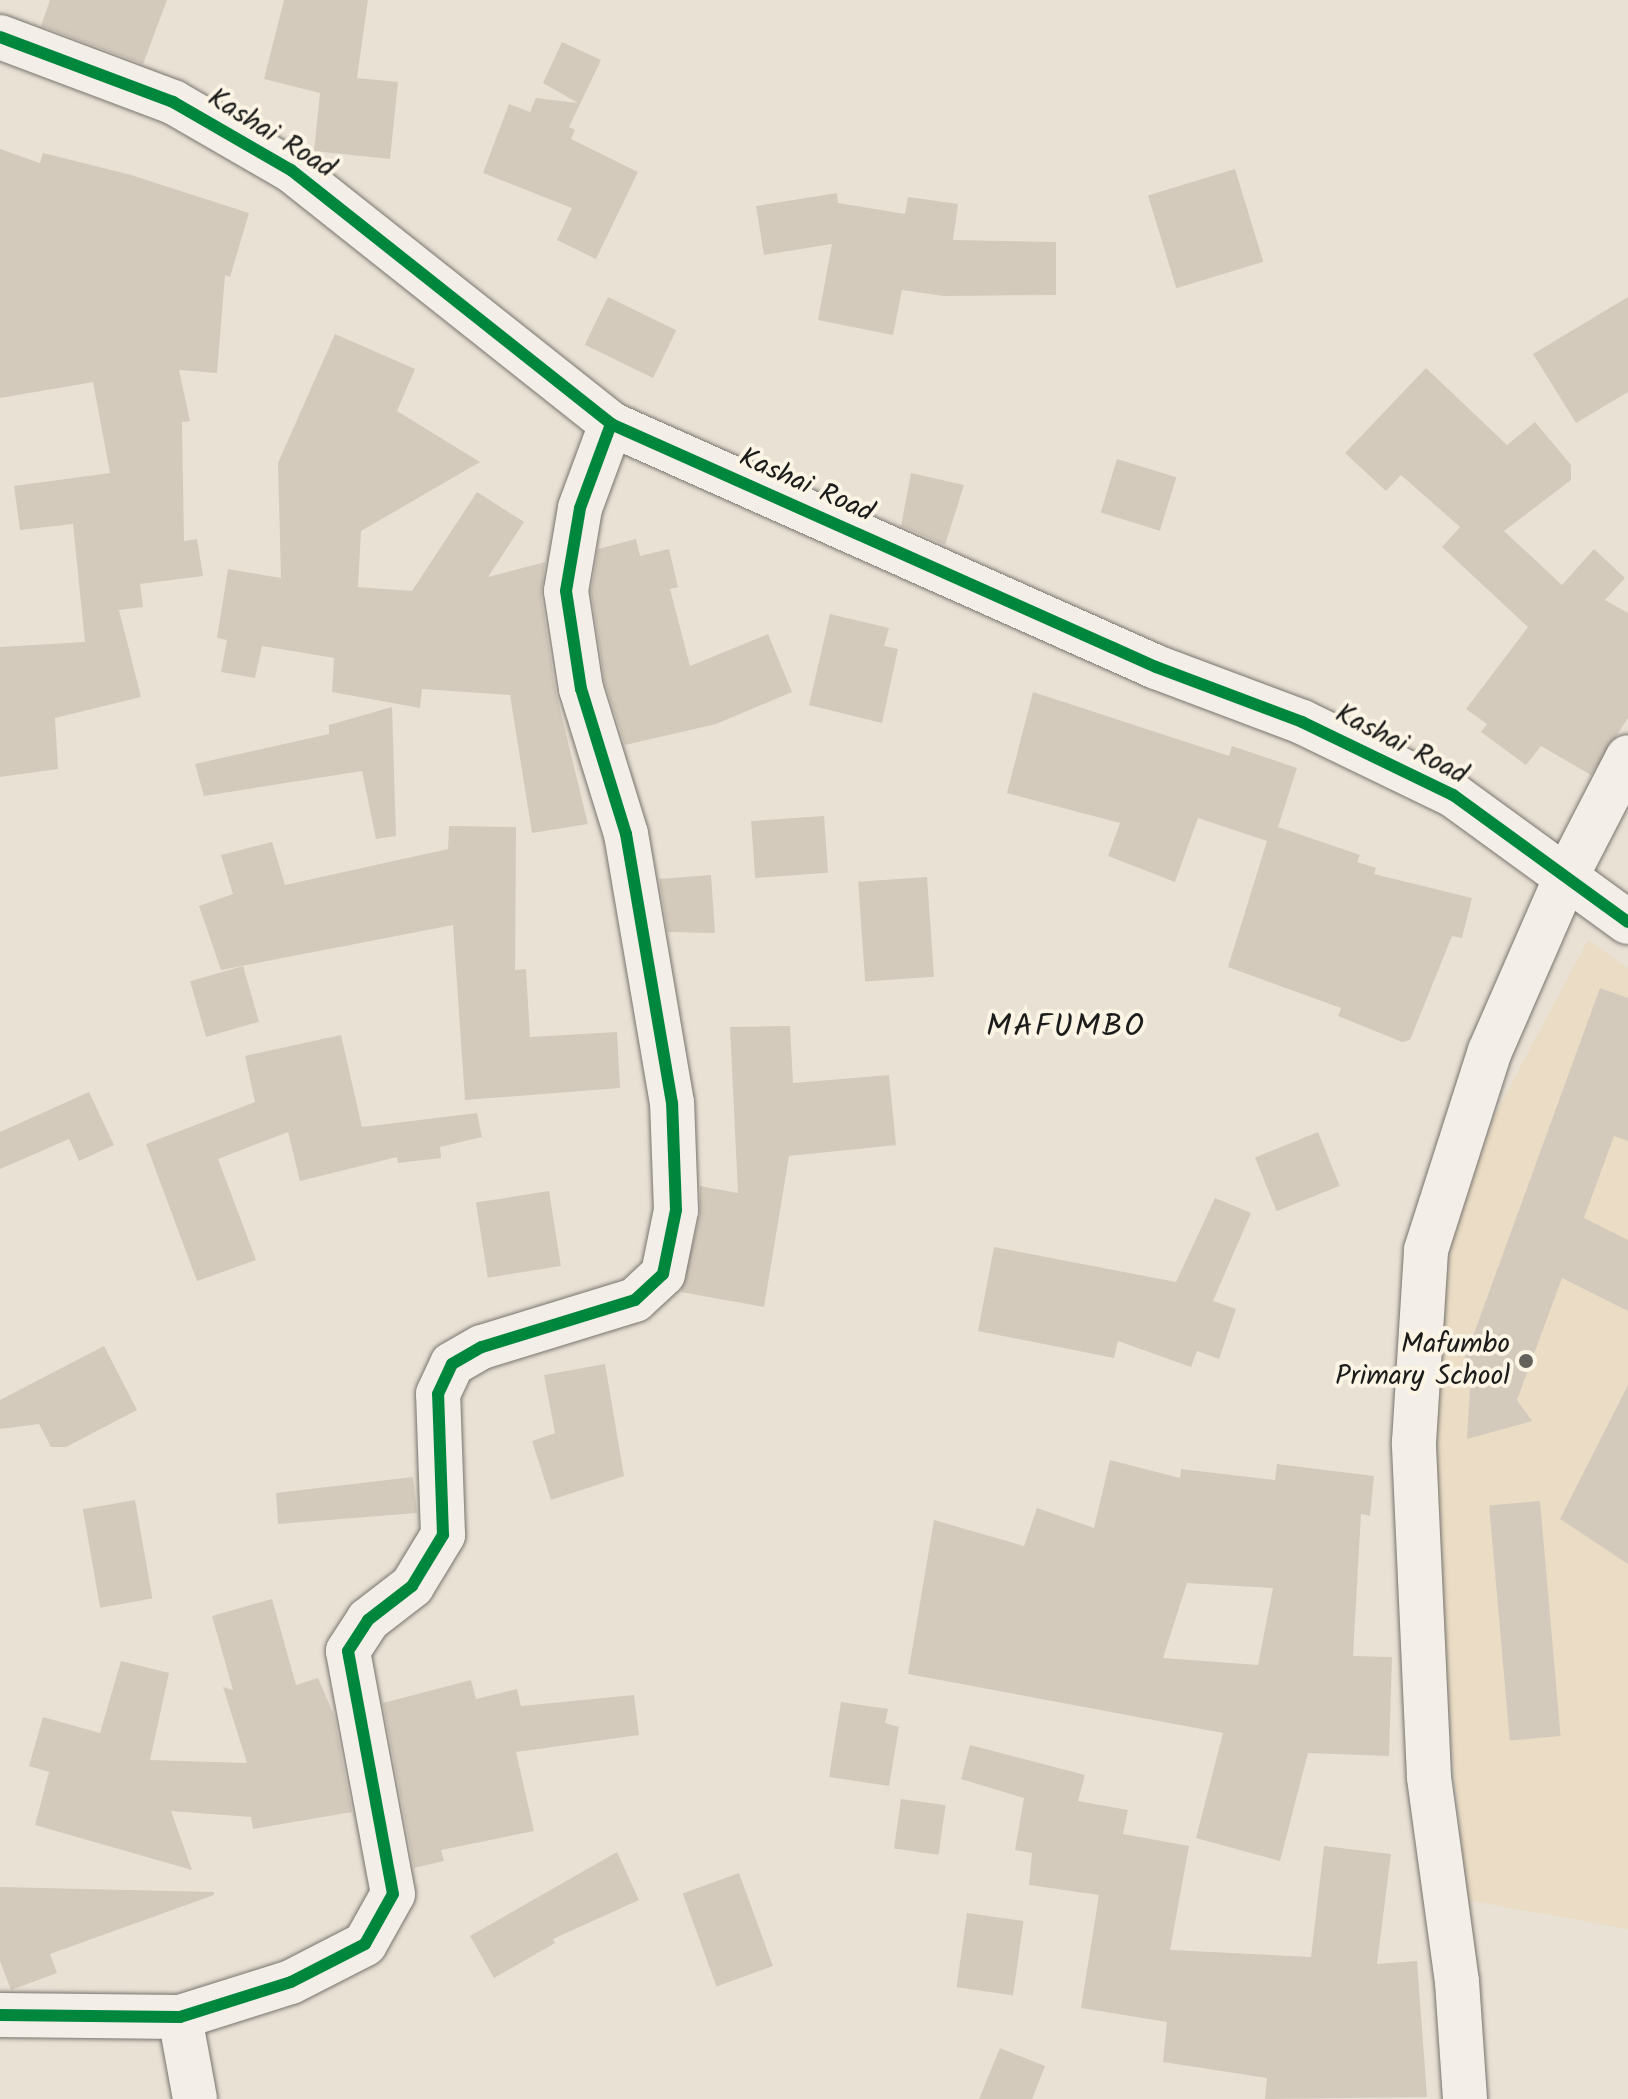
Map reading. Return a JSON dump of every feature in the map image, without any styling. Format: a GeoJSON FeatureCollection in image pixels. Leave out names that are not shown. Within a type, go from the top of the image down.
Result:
{"type":"FeatureCollection","features":[{"type":"Feature","properties":{"kind":"street","name":"Kashai Road"},"geometry":{"type":"LineString","coordinates":[[0,37],[173,102],[291,170],[611,424],[1156,667],[1302,722],[1453,795],[1628,922]]}},
{"type":"Feature","properties":{"kind":"street"},"geometry":{"type":"LineString","coordinates":[[0,2015],[180,2017],[291,1982],[365,1944],[393,1894],[348,1651],[368,1620],[412,1586],[443,1535],[436,1426],[438,1394],[452,1364],[482,1347],[635,1300],[663,1274],[676,1210],[672,1103],[626,834],[581,689],[566,591],[580,508],[611,424]]}},
{"type":"Feature","properties":{"kind":"street"},"geometry":{"type":"LineString","coordinates":[[1465,2099],[1457,1982],[1428,1761],[1414,1442],[1426,1250],[1490,1051],[1565,879],[1628,757]]}},
{"type":"Feature","properties":{"kind":"street"},"geometry":{"type":"LineString","coordinates":[[180,2017],[195,2099]]}},
{"type":"Feature","properties":{"kind":"shaded area","name":"Mafumbo Primary School"},"geometry":{"type":"Polygon","coordinates":[[[1588,940],[1628,968],[1628,1929],[1467,1900],[1425,1475],[1425,1246],[1588,940]]]}},
{"type":"Feature","properties":{"kind":"building"},"geometry":{"type":"Polygon","coordinates":[[[50,0],[167,0],[143,64],[41,26],[50,0]]]}},
{"type":"Feature","properties":{"kind":"building"},"geometry":{"type":"Polygon","coordinates":[[[284,0],[368,0],[357,78],[398,82],[390,159],[314,151],[320,93],[264,79],[284,0]]]}},
{"type":"Feature","properties":{"kind":"building"},"geometry":{"type":"Polygon","coordinates":[[[562,42],[601,60],[569,127],[575,130],[571,139],[638,172],[596,259],[557,240],[572,208],[483,173],[509,104],[530,112],[536,98],[578,103],[543,83],[562,42]]]}},
{"type":"Feature","properties":{"kind":"building"},"geometry":{"type":"Polygon","coordinates":[[[0,149],[40,163],[43,153],[131,175],[249,213],[230,277],[225,275],[217,373],[179,370],[190,421],[182,422],[184,541],[197,539],[203,576],[140,584],[143,607],[119,610],[141,697],[55,718],[58,769],[0,777],[0,647],[85,642],[73,524],[20,530],[14,486],[110,473],[93,382],[0,398],[0,149]]]}},
{"type":"Feature","properties":{"kind":"building"},"geometry":{"type":"Polygon","coordinates":[[[1235,169],[1263,262],[1176,288],[1148,196],[1235,169]]]}},
{"type":"Feature","properties":{"kind":"building"},"geometry":{"type":"Polygon","coordinates":[[[837,193],[838,203],[905,214],[908,197],[958,204],[953,240],[1056,242],[1056,295],[944,296],[902,290],[893,335],[818,320],[832,244],[764,255],[756,206],[837,193]]]}},
{"type":"Feature","properties":{"kind":"building"},"geometry":{"type":"Polygon","coordinates":[[[608,297],[676,330],[653,378],[585,345],[608,297]]]}},
{"type":"Feature","properties":{"kind":"building"},"geometry":{"type":"Polygon","coordinates":[[[1628,297],[1628,392],[1576,423],[1533,354],[1628,297]]]}},
{"type":"Feature","properties":{"kind":"building"},"geometry":{"type":"Polygon","coordinates":[[[335,334],[415,369],[397,411],[480,462],[361,531],[358,587],[412,591],[477,492],[524,522],[488,577],[545,562],[541,595],[556,693],[588,824],[532,833],[510,695],[422,689],[420,708],[332,692],[334,658],[262,646],[255,678],[221,672],[227,640],[217,638],[228,569],[281,578],[278,463],[335,334]]]}},
{"type":"Feature","properties":{"kind":"building"},"geometry":{"type":"Polygon","coordinates":[[[1426,368],[1507,445],[1535,422],[1571,465],[1571,480],[1504,531],[1562,585],[1594,549],[1625,578],[1605,600],[1628,613],[1628,718],[1591,775],[1541,746],[1526,765],[1481,732],[1487,724],[1466,709],[1528,627],[1442,547],[1460,527],[1401,475],[1386,491],[1345,453],[1426,368]]]}},
{"type":"Feature","properties":{"kind":"building"},"geometry":{"type":"Polygon","coordinates":[[[1117,459],[1176,477],[1160,531],[1101,513],[1117,459]]]}},
{"type":"Feature","properties":{"kind":"building"},"geometry":{"type":"Polygon","coordinates":[[[911,473],[964,485],[945,545],[901,526],[911,473]]]}},
{"type":"Feature","properties":{"kind":"building"},"geometry":{"type":"Polygon","coordinates":[[[636,539],[640,556],[669,549],[678,587],[670,589],[690,666],[768,634],[792,692],[716,724],[625,745],[605,683],[591,591],[598,549],[636,539]]]}},
{"type":"Feature","properties":{"kind":"building"},"geometry":{"type":"Polygon","coordinates":[[[830,614],[889,628],[884,646],[898,649],[882,723],[809,705],[830,614]]]}},
{"type":"Feature","properties":{"kind":"building"},"geometry":{"type":"Polygon","coordinates":[[[1033,692],[1229,756],[1232,746],[1297,768],[1278,827],[1360,855],[1357,862],[1376,868],[1374,874],[1472,898],[1462,938],[1452,936],[1410,1040],[1402,1042],[1338,1016],[1341,1008],[1228,967],[1267,841],[1198,818],[1175,882],[1108,856],[1120,823],[1007,793],[1033,692]]]}},
{"type":"Feature","properties":{"kind":"building"},"geometry":{"type":"Polygon","coordinates":[[[392,707],[396,836],[376,839],[362,771],[204,796],[195,764],[329,734],[329,725],[392,707]]]}},
{"type":"Feature","properties":{"kind":"building"},"geometry":{"type":"Polygon","coordinates":[[[824,816],[828,873],[755,878],[751,821],[824,816]]]}},
{"type":"Feature","properties":{"kind":"building"},"geometry":{"type":"Polygon","coordinates":[[[449,826],[516,827],[515,970],[526,969],[530,1037],[617,1032],[620,1088],[465,1100],[453,925],[221,970],[199,906],[233,894],[221,855],[272,842],[285,885],[448,849],[449,826]]]}},
{"type":"Feature","properties":{"kind":"building"},"geometry":{"type":"Polygon","coordinates":[[[711,875],[715,933],[668,932],[659,879],[711,875]]]}},
{"type":"Feature","properties":{"kind":"building"},"geometry":{"type":"Polygon","coordinates":[[[927,877],[934,977],[865,982],[858,882],[927,877]]]}},
{"type":"Feature","properties":{"kind":"building"},"geometry":{"type":"Polygon","coordinates":[[[243,966],[259,1022],[206,1037],[190,981],[243,966]]]}},
{"type":"Feature","properties":{"kind":"building"},"geometry":{"type":"Polygon","coordinates":[[[1600,988],[1628,998],[1628,1141],[1614,1136],[1584,1218],[1628,1240],[1628,1311],[1562,1278],[1517,1400],[1532,1421],[1467,1439],[1471,1372],[1461,1369],[1600,988]]]}},
{"type":"Feature","properties":{"kind":"building"},"geometry":{"type":"Polygon","coordinates":[[[790,1026],[793,1083],[889,1075],[896,1145],[789,1156],[764,1307],[681,1292],[700,1215],[700,1186],[738,1193],[730,1027],[790,1026]]]}},
{"type":"Feature","properties":{"kind":"building"},"geometry":{"type":"Polygon","coordinates":[[[341,1035],[362,1127],[477,1113],[482,1137],[440,1147],[441,1158],[398,1163],[397,1157],[300,1181],[288,1132],[218,1159],[256,1260],[197,1281],[146,1144],[255,1102],[245,1056],[341,1035]]]}},
{"type":"Feature","properties":{"kind":"building"},"geometry":{"type":"Polygon","coordinates":[[[89,1092],[114,1145],[79,1161],[69,1139],[0,1169],[0,1132],[89,1092]]]}},
{"type":"Feature","properties":{"kind":"building"},"geometry":{"type":"Polygon","coordinates":[[[1318,1132],[1340,1186],[1277,1211],[1255,1157],[1318,1132]]]}},
{"type":"Feature","properties":{"kind":"building"},"geometry":{"type":"Polygon","coordinates":[[[549,1191],[561,1266],[488,1278],[476,1203],[549,1191]]]}},
{"type":"Feature","properties":{"kind":"building"},"geometry":{"type":"Polygon","coordinates":[[[1215,1198],[1251,1213],[1213,1301],[1236,1309],[1219,1359],[1197,1351],[1191,1367],[1118,1341],[1114,1358],[978,1331],[994,1247],[1176,1282],[1215,1198]]]}},
{"type":"Feature","properties":{"kind":"building"},"geometry":{"type":"Polygon","coordinates":[[[104,1346],[137,1410],[66,1447],[51,1447],[39,1424],[0,1429],[0,1400],[104,1346]]]}},
{"type":"Feature","properties":{"kind":"building"},"geometry":{"type":"Polygon","coordinates":[[[605,1364],[624,1476],[551,1500],[532,1441],[555,1433],[544,1375],[605,1364]]]}},
{"type":"Feature","properties":{"kind":"building"},"geometry":{"type":"Polygon","coordinates":[[[1628,1385],[1628,1564],[1560,1519],[1628,1385]]]}},
{"type":"Feature","properties":{"kind":"building"},"geometry":{"type":"Polygon","coordinates":[[[1110,1460],[1180,1478],[1181,1469],[1275,1480],[1277,1464],[1374,1476],[1370,1516],[1361,1514],[1353,1656],[1392,1657],[1389,1756],[1308,1753],[1280,1861],[1196,1838],[1223,1733],[908,1674],[934,1520],[1024,1546],[1037,1508],[1094,1528],[1110,1460]],[[1187,1583],[1163,1658],[1258,1665],[1273,1588],[1187,1583]]]}},
{"type":"Feature","properties":{"kind":"building"},"geometry":{"type":"Polygon","coordinates":[[[413,1477],[417,1513],[278,1524],[276,1493],[413,1477]]]}},
{"type":"Feature","properties":{"kind":"building"},"geometry":{"type":"Polygon","coordinates":[[[135,1500],[152,1598],[100,1608],[83,1509],[135,1500]]]}},
{"type":"Feature","properties":{"kind":"building"},"geometry":{"type":"Polygon","coordinates":[[[1540,1501],[1561,1736],[1510,1741],[1489,1505],[1540,1501]]]}},
{"type":"Feature","properties":{"kind":"building"},"geometry":{"type":"Polygon","coordinates":[[[272,1599],[296,1685],[318,1678],[334,1715],[352,1812],[253,1829],[251,1817],[171,1811],[192,1870],[35,1825],[49,1772],[29,1766],[43,1717],[100,1733],[121,1661],[169,1673],[150,1760],[247,1763],[223,1687],[233,1690],[212,1616],[272,1599]]]}},
{"type":"Feature","properties":{"kind":"building"},"geometry":{"type":"Polygon","coordinates":[[[471,1680],[476,1699],[517,1689],[521,1706],[634,1695],[639,1735],[516,1752],[534,1831],[441,1850],[444,1861],[414,1868],[383,1703],[471,1680]]]}},
{"type":"Feature","properties":{"kind":"building"},"geometry":{"type":"Polygon","coordinates":[[[841,1702],[888,1709],[885,1723],[899,1727],[889,1786],[829,1777],[841,1702]]]}},
{"type":"Feature","properties":{"kind":"building"},"geometry":{"type":"Polygon","coordinates":[[[970,1745],[1085,1775],[1078,1801],[1128,1810],[1123,1834],[1189,1846],[1170,1950],[1311,1957],[1324,1846],[1391,1854],[1377,1964],[1417,1961],[1427,2097],[1265,2099],[1267,2078],[1163,2062],[1167,2022],[1081,2008],[1099,1895],[1029,1885],[1032,1853],[1015,1850],[1024,1798],[961,1779],[970,1745]]]}},
{"type":"Feature","properties":{"kind":"building"},"geometry":{"type":"Polygon","coordinates":[[[901,1799],[946,1805],[939,1855],[894,1849],[901,1799]]]}},
{"type":"Feature","properties":{"kind":"building"},"geometry":{"type":"Polygon","coordinates":[[[617,1852],[639,1900],[553,1939],[555,1943],[494,1978],[470,1936],[617,1852]]]}},
{"type":"Feature","properties":{"kind":"building"},"geometry":{"type":"Polygon","coordinates":[[[739,1873],[773,1966],[716,1987],[683,1894],[739,1873]]]}},
{"type":"Feature","properties":{"kind":"building"},"geometry":{"type":"Polygon","coordinates":[[[0,1887],[214,1892],[214,1895],[50,1954],[57,1973],[11,1990],[0,1961],[0,1887]]]}},
{"type":"Feature","properties":{"kind":"building"},"geometry":{"type":"Polygon","coordinates":[[[967,1913],[1023,1921],[1013,1995],[957,1987],[967,1913]]]}},
{"type":"Feature","properties":{"kind":"building"},"geometry":{"type":"Polygon","coordinates":[[[1000,2048],[1045,2066],[1032,2099],[979,2099],[1000,2048]]]}},
{"type":"Feature","properties":{"kind":"cycle path"},"geometry":{"type":"LineString","coordinates":[[0,37],[173,102],[291,170],[611,424],[1156,667],[1302,722],[1453,795],[1628,922]]}},
{"type":"Feature","properties":{"kind":"cycle path"},"geometry":{"type":"LineString","coordinates":[[0,2015],[180,2017],[291,1982],[365,1944],[393,1894],[348,1651],[368,1620],[412,1586],[443,1535],[438,1394],[452,1364],[482,1347],[635,1300],[663,1274],[676,1210],[672,1103],[626,834],[581,689],[566,591],[580,508],[611,424]]}},
{"type":"Feature","properties":{"kind":"place","name":"Mafumbo Primary School"},"geometry":{"type":"Point","coordinates":[1526,1361]}},
{"type":"Feature","properties":{"kind":"district","name":"MAFUMBO"},"geometry":{"type":"Point","coordinates":[1066,1028]}}]}
